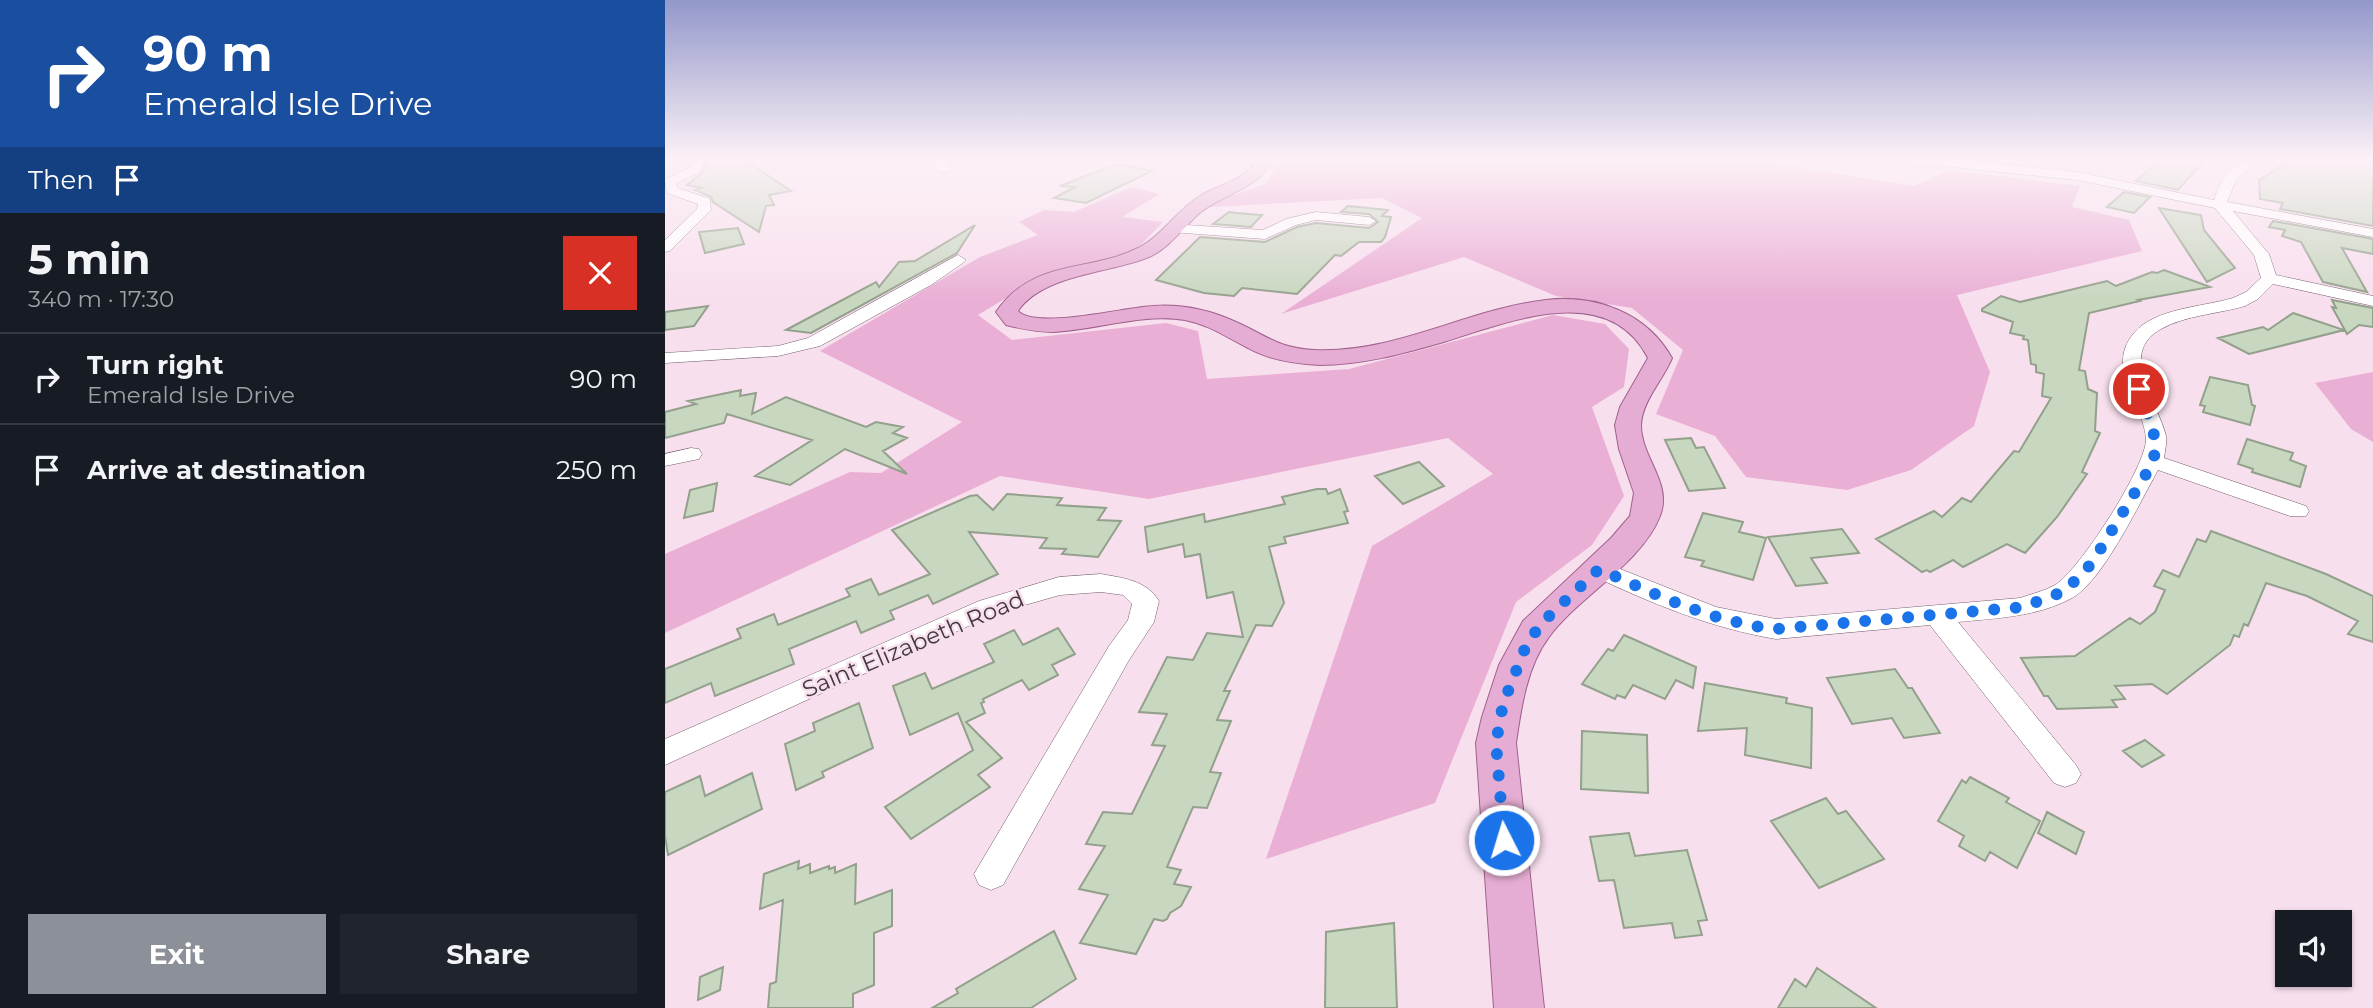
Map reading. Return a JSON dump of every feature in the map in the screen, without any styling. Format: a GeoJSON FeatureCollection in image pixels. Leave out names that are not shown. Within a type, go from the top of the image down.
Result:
{"type":"FeatureCollection","features":[{"type":"Feature","properties":{"kind":"main road"},"geometry":{"type":"LineString","coordinates":[[1198,206],[1171,228],[1159,244],[1137,256],[1036,285],[1011,301],[1007,312],[1014,320],[1040,325],[1168,312],[1192,315],[1227,326],[1256,343],[1295,356],[1321,357],[1349,356],[1553,306],[1570,306],[1604,312],[1629,323],[1650,338],[1660,358],[1654,374],[1631,407],[1628,439],[1651,494],[1643,520],[1528,641],[1503,704],[1496,743],[1519,1008]]}},
{"type":"Feature","properties":{"kind":"street"},"geometry":{"type":"LineString","coordinates":[[665,248],[697,219],[703,206]]}},
{"type":"Feature","properties":{"kind":"street"},"geometry":{"type":"LineString","coordinates":[[2221,206],[2261,254],[2269,278]]}},
{"type":"Feature","properties":{"kind":"street"},"geometry":{"type":"LineString","coordinates":[[2226,206],[2373,233]]}},
{"type":"Feature","properties":{"kind":"street"},"geometry":{"type":"LineString","coordinates":[[1171,228],[1265,235],[1291,222],[1316,216],[1369,221]]}},
{"type":"Feature","properties":{"kind":"street"},"geometry":{"type":"LineString","coordinates":[[665,223],[697,219]]}},
{"type":"Feature","properties":{"kind":"street"},"geometry":{"type":"LineString","coordinates":[[665,358],[778,351],[814,342],[925,282],[958,260]]}},
{"type":"Feature","properties":{"kind":"street"},"geometry":{"type":"LineString","coordinates":[[2269,278],[2373,301]]}},
{"type":"Feature","properties":{"kind":"street"},"geometry":{"type":"LineString","coordinates":[[1599,569],[1700,613],[1740,625],[1776,629],[2023,607],[2065,591],[2092,563],[2154,461],[2155,438],[2130,364],[2129,352],[2136,340],[2151,328],[2172,318],[2239,302],[2257,292],[2269,278]]}},
{"type":"Feature","properties":{"kind":"street"},"geometry":{"type":"LineString","coordinates":[[665,460],[691,454]]}},
{"type":"Feature","properties":{"kind":"street"},"geometry":{"type":"LineString","coordinates":[[2154,461],[2298,511]]}},
{"type":"Feature","properties":{"kind":"street","name":"Saint Elizabeth Road"},"geometry":{"type":"LineString","coordinates":[[665,753],[988,607],[1059,586],[1101,583],[1130,587],[1146,601],[1141,622],[1119,653],[991,874]]}},
{"type":"Feature","properties":{"kind":"street"},"geometry":{"type":"LineString","coordinates":[[1938,616],[2065,774]]}},
{"type":"Feature","properties":{"kind":"shaded area"},"geometry":{"type":"Polygon","coordinates":[[[1088,206],[1140,206],[1122,217],[1163,222],[1132,254],[1049,272],[978,315],[1012,340],[1166,323],[1198,331],[1207,379],[1349,369],[1553,315],[1605,324],[1629,349],[1624,387],[1592,407],[1624,496],[1592,545],[1516,602],[1435,803],[1266,859],[1372,546],[1493,474],[1448,438],[1149,499],[1000,476],[665,633],[665,554],[850,472],[881,473],[962,422],[820,351],[980,257],[1038,235],[1019,222],[1044,210],[1074,212],[1088,206]]]}},
{"type":"Feature","properties":{"kind":"shaded area"},"geometry":{"type":"Polygon","coordinates":[[[1398,206],[2072,206],[2129,220],[2142,251],[1957,295],[1990,372],[1974,426],[1911,470],[1847,490],[1746,477],[1715,436],[1656,414],[1683,350],[1632,308],[1556,296],[1464,257],[1281,314],[1422,218],[1398,206]]]}},
{"type":"Feature","properties":{"kind":"shaded area"},"geometry":{"type":"Polygon","coordinates":[[[2373,372],[2373,442],[2351,429],[2315,383],[2373,372]]]}},
{"type":"Feature","properties":{"kind":"building"},"geometry":{"type":"Polygon","coordinates":[[[719,206],[766,206],[759,232],[719,206]]]}},
{"type":"Feature","properties":{"kind":"building"},"geometry":{"type":"Polygon","coordinates":[[[1348,206],[1388,210],[1382,216],[1391,217],[1385,237],[1381,242],[1359,242],[1341,256],[1335,255],[1297,294],[1242,288],[1234,296],[1204,293],[1156,280],[1200,237],[1265,242],[1297,227],[1316,223],[1369,228],[1378,222],[1369,214],[1341,212],[1348,206]]]}},
{"type":"Feature","properties":{"kind":"building"},"geometry":{"type":"Polygon","coordinates":[[[2108,206],[2141,206],[2134,213],[2108,206]]]}},
{"type":"Feature","properties":{"kind":"building"},"geometry":{"type":"Polygon","coordinates":[[[2281,206],[2373,206],[2373,226],[2280,209],[2281,206]]]}},
{"type":"Feature","properties":{"kind":"building"},"geometry":{"type":"Polygon","coordinates":[[[2159,208],[2201,215],[2204,230],[2235,268],[2207,282],[2159,208]]]}},
{"type":"Feature","properties":{"kind":"building"},"geometry":{"type":"Polygon","coordinates":[[[1229,212],[1262,215],[1251,227],[1213,224],[1229,212]]]}},
{"type":"Feature","properties":{"kind":"building"},"geometry":{"type":"Polygon","coordinates":[[[2273,221],[2373,239],[2373,254],[2342,248],[2367,292],[2323,282],[2301,242],[2282,236],[2285,230],[2269,227],[2273,221]]]}},
{"type":"Feature","properties":{"kind":"building"},"geometry":{"type":"Polygon","coordinates":[[[975,225],[957,253],[811,333],[786,330],[876,282],[879,287],[899,262],[915,261],[975,225]]]}},
{"type":"Feature","properties":{"kind":"building"},"geometry":{"type":"Polygon","coordinates":[[[738,228],[744,244],[705,253],[699,232],[738,228]]]}},
{"type":"Feature","properties":{"kind":"building"},"geometry":{"type":"Polygon","coordinates":[[[2164,270],[2210,287],[2138,300],[2140,301],[2089,313],[2079,370],[2085,371],[2088,389],[2097,393],[2095,431],[2100,433],[2082,472],[2087,474],[2057,517],[2025,553],[2007,544],[1963,567],[1953,560],[1930,572],[1922,572],[1876,539],[1934,511],[1942,517],[1962,498],[1971,502],[2014,451],[2019,452],[2051,398],[2042,396],[2044,374],[2036,372],[2036,365],[2031,364],[2028,340],[2023,339],[2024,336],[2010,333],[2013,322],[1982,309],[2001,296],[2020,302],[2107,281],[2116,286],[2164,270]]]}},
{"type":"Feature","properties":{"kind":"building"},"geometry":{"type":"Polygon","coordinates":[[[2332,300],[2373,308],[2373,327],[2359,325],[2347,334],[2332,307],[2336,308],[2332,300]]]}},
{"type":"Feature","properties":{"kind":"building"},"geometry":{"type":"Polygon","coordinates":[[[708,306],[694,326],[665,330],[665,312],[708,306]]]}},
{"type":"Feature","properties":{"kind":"building"},"geometry":{"type":"Polygon","coordinates":[[[2293,313],[2344,330],[2249,354],[2218,338],[2263,327],[2268,330],[2293,313]]]}},
{"type":"Feature","properties":{"kind":"building"},"geometry":{"type":"Polygon","coordinates":[[[2210,377],[2248,385],[2252,405],[2255,406],[2250,425],[2203,412],[2205,406],[2200,405],[2210,377]]]}},
{"type":"Feature","properties":{"kind":"building"},"geometry":{"type":"Polygon","coordinates":[[[741,390],[740,396],[756,393],[752,414],[786,397],[866,427],[876,422],[903,427],[893,433],[907,438],[883,451],[907,474],[845,449],[790,485],[755,476],[812,440],[727,414],[724,423],[665,438],[665,412],[696,404],[688,401],[741,390]]]}},
{"type":"Feature","properties":{"kind":"building"},"geometry":{"type":"Polygon","coordinates":[[[1691,438],[1696,448],[1704,447],[1725,488],[1689,491],[1665,440],[1691,438]]]}},
{"type":"Feature","properties":{"kind":"building"},"geometry":{"type":"Polygon","coordinates":[[[2247,439],[2293,453],[2290,460],[2306,466],[2300,487],[2252,472],[2253,469],[2238,464],[2247,439]]]}},
{"type":"Feature","properties":{"kind":"building"},"geometry":{"type":"Polygon","coordinates":[[[1419,462],[1444,486],[1403,504],[1375,476],[1419,462]]]}},
{"type":"Feature","properties":{"kind":"building"},"geometry":{"type":"Polygon","coordinates":[[[717,483],[713,511],[684,518],[690,490],[717,483]]]}},
{"type":"Feature","properties":{"kind":"building"},"geometry":{"type":"Polygon","coordinates":[[[1326,489],[1328,494],[1340,489],[1348,511],[1344,512],[1348,523],[1284,537],[1286,543],[1269,547],[1284,603],[1272,626],[1256,625],[1224,691],[1230,691],[1217,720],[1231,721],[1210,772],[1221,773],[1207,808],[1193,807],[1167,867],[1181,870],[1174,884],[1191,887],[1181,906],[1170,913],[1167,919],[1154,919],[1136,954],[1080,943],[1108,895],[1079,889],[1105,846],[1086,844],[1103,812],[1132,814],[1165,746],[1152,745],[1167,714],[1139,712],[1167,657],[1193,660],[1207,633],[1243,637],[1233,592],[1207,598],[1200,554],[1185,557],[1183,544],[1148,552],[1145,527],[1204,514],[1205,522],[1285,504],[1282,497],[1326,489]]]}},
{"type":"Feature","properties":{"kind":"building"},"geometry":{"type":"Polygon","coordinates":[[[1007,494],[1062,498],[1057,505],[1106,508],[1098,520],[1121,521],[1098,557],[1062,554],[1066,549],[1040,548],[1047,538],[969,532],[998,574],[933,604],[928,595],[890,611],[894,619],[861,633],[856,621],[789,649],[794,664],[715,696],[711,683],[665,703],[665,669],[741,638],[737,629],[774,614],[778,625],[850,596],[846,589],[871,579],[879,595],[930,574],[892,530],[970,496],[977,495],[993,510],[1007,494]]]}},
{"type":"Feature","properties":{"kind":"building"},"geometry":{"type":"Polygon","coordinates":[[[1703,513],[1743,522],[1739,532],[1766,538],[1753,580],[1701,566],[1704,561],[1685,557],[1703,513]]]}},
{"type":"Feature","properties":{"kind":"building"},"geometry":{"type":"Polygon","coordinates":[[[1842,529],[1859,553],[1811,558],[1827,583],[1796,586],[1768,537],[1842,529]]]}},
{"type":"Feature","properties":{"kind":"building"},"geometry":{"type":"Polygon","coordinates":[[[2211,531],[2326,574],[2373,596],[2373,642],[2348,634],[2358,621],[2307,596],[2266,583],[2248,626],[2244,624],[2239,637],[2234,635],[2230,645],[2167,694],[2152,684],[2115,686],[2125,699],[2112,700],[2117,707],[2057,709],[2048,696],[2044,696],[2021,658],[2075,656],[2130,618],[2140,624],[2155,612],[2165,590],[2154,586],[2163,570],[2179,577],[2197,539],[2206,542],[2211,531]]]}},
{"type":"Feature","properties":{"kind":"building"},"geometry":{"type":"Polygon","coordinates":[[[1058,628],[1075,654],[1052,665],[1058,675],[1029,690],[1022,680],[983,699],[984,702],[981,703],[985,713],[966,722],[1002,758],[978,775],[990,787],[911,839],[885,807],[973,750],[958,713],[910,735],[893,686],[925,673],[932,689],[994,662],[984,644],[1014,630],[1023,645],[1058,628]]]}},
{"type":"Feature","properties":{"kind":"building"},"geometry":{"type":"Polygon","coordinates":[[[1624,635],[1696,667],[1693,688],[1676,680],[1665,699],[1633,685],[1625,698],[1617,695],[1615,699],[1582,684],[1608,649],[1613,651],[1624,635]]]}},
{"type":"Feature","properties":{"kind":"building"},"geometry":{"type":"Polygon","coordinates":[[[1895,669],[1908,688],[1912,688],[1940,733],[1904,738],[1892,718],[1852,724],[1827,678],[1895,669]]]}},
{"type":"Feature","properties":{"kind":"building"},"geometry":{"type":"Polygon","coordinates":[[[1705,683],[1787,698],[1786,703],[1812,708],[1811,768],[1745,755],[1747,728],[1698,731],[1705,683]]]}},
{"type":"Feature","properties":{"kind":"building"},"geometry":{"type":"Polygon","coordinates":[[[859,703],[873,748],[822,772],[824,777],[796,790],[785,744],[815,731],[813,723],[859,703]]]}},
{"type":"Feature","properties":{"kind":"building"},"geometry":{"type":"Polygon","coordinates":[[[1582,731],[1647,735],[1648,793],[1581,789],[1582,731]]]}},
{"type":"Feature","properties":{"kind":"building"},"geometry":{"type":"Polygon","coordinates":[[[2145,740],[2164,755],[2142,767],[2123,751],[2145,740]]]}},
{"type":"Feature","properties":{"kind":"building"},"geometry":{"type":"Polygon","coordinates":[[[752,773],[762,809],[668,855],[665,792],[700,776],[705,796],[752,773]]]}},
{"type":"Feature","properties":{"kind":"building"},"geometry":{"type":"Polygon","coordinates":[[[1970,777],[2009,798],[2006,802],[2040,821],[2017,868],[1990,852],[1985,861],[1959,846],[1964,836],[1938,821],[1962,780],[1966,783],[1970,777]]]}},
{"type":"Feature","properties":{"kind":"building"},"geometry":{"type":"Polygon","coordinates":[[[1826,798],[1838,814],[1846,811],[1884,859],[1819,888],[1771,821],[1826,798]]]}},
{"type":"Feature","properties":{"kind":"building"},"geometry":{"type":"Polygon","coordinates":[[[2047,812],[2084,832],[2076,854],[2038,833],[2047,812]]]}},
{"type":"Feature","properties":{"kind":"building"},"geometry":{"type":"Polygon","coordinates":[[[1629,833],[1635,856],[1687,850],[1707,920],[1698,921],[1702,935],[1675,938],[1672,923],[1624,928],[1614,880],[1599,881],[1590,837],[1629,833]]]}},
{"type":"Feature","properties":{"kind":"building"},"geometry":{"type":"Polygon","coordinates":[[[799,861],[798,869],[810,864],[810,873],[829,866],[829,869],[835,867],[835,873],[856,864],[855,904],[892,890],[892,926],[874,933],[874,985],[853,994],[853,1008],[768,1008],[770,984],[776,982],[783,900],[760,909],[764,874],[799,861]]]}},
{"type":"Feature","properties":{"kind":"building"},"geometry":{"type":"Polygon","coordinates":[[[1394,923],[1397,1008],[1325,1008],[1326,932],[1394,923]]]}},
{"type":"Feature","properties":{"kind":"building"},"geometry":{"type":"Polygon","coordinates":[[[1054,931],[1076,979],[1031,1008],[932,1008],[958,993],[956,989],[1054,931]]]}},
{"type":"Feature","properties":{"kind":"building"},"geometry":{"type":"Polygon","coordinates":[[[723,967],[720,990],[698,1000],[700,977],[723,967]]]}},
{"type":"Feature","properties":{"kind":"building"},"geometry":{"type":"Polygon","coordinates":[[[1817,968],[1876,1008],[1778,1008],[1795,979],[1806,987],[1817,968]]]}},
{"type":"Feature","properties":{"kind":"route"},"geometry":{"type":"LineString","coordinates":[[1504,840],[1496,743],[1503,704],[1528,641],[1547,618],[1599,569],[1700,613],[1740,625],[1776,629],[1858,624],[2023,607],[2065,591],[2092,563],[2154,461],[2155,438],[2139,389]]}}]}
